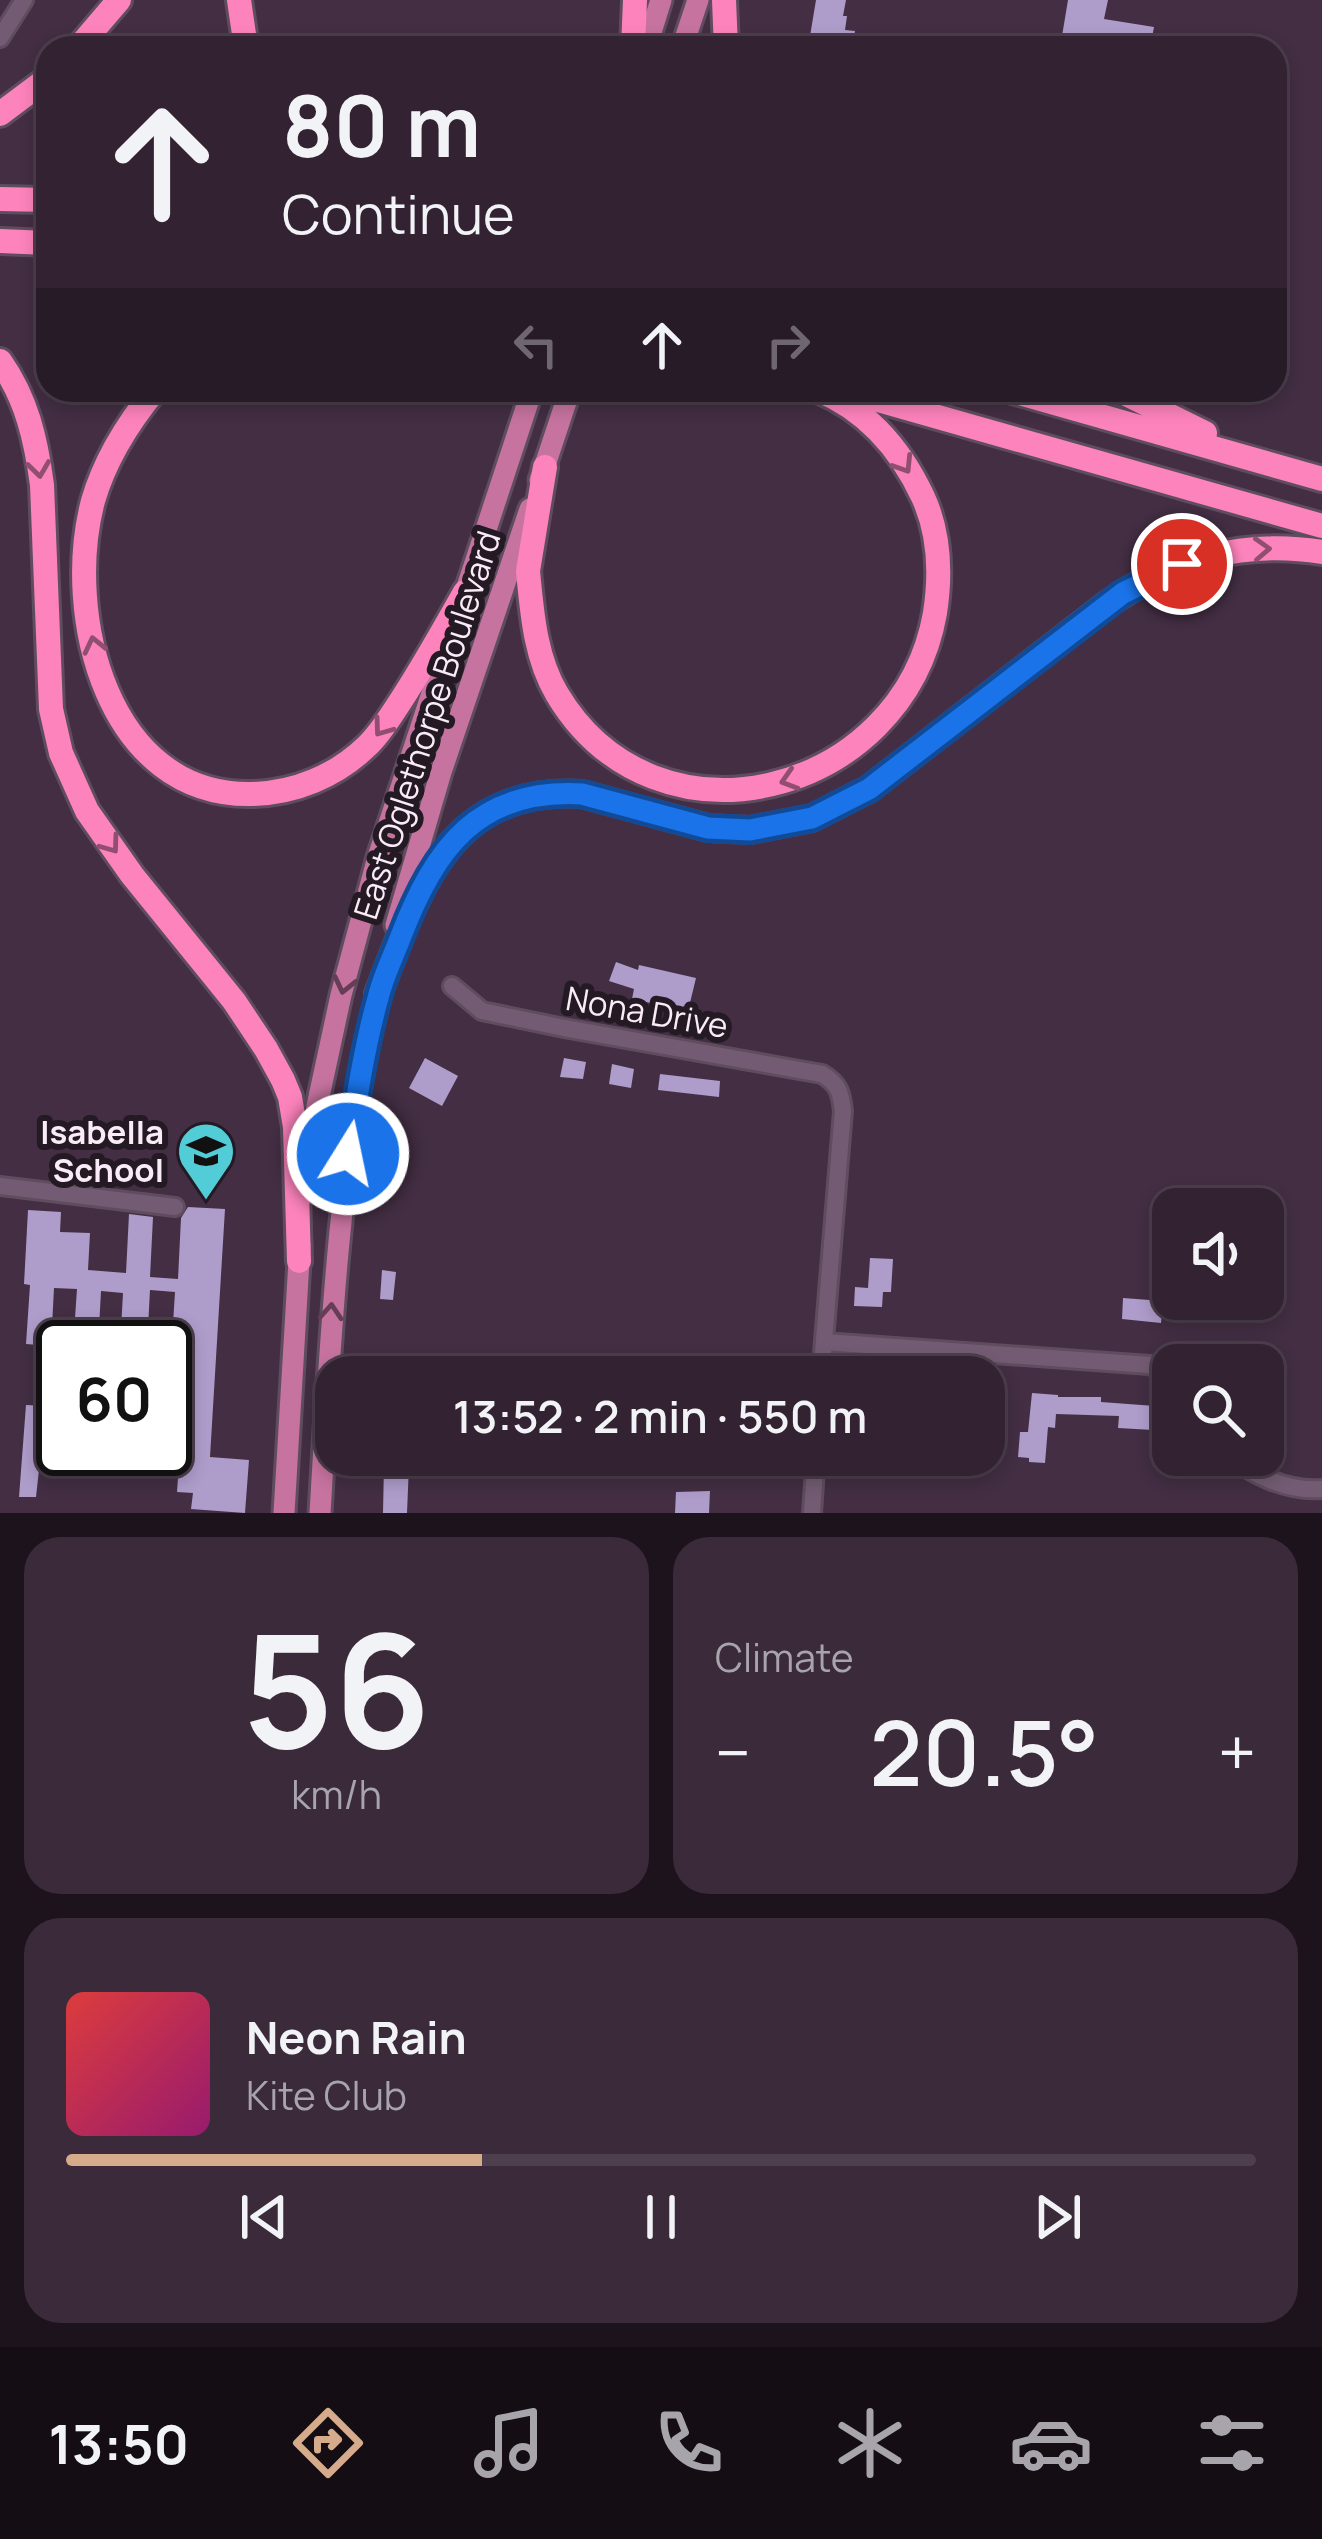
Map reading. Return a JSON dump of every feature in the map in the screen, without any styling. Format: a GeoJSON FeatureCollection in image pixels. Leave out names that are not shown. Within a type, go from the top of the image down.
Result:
{"type":"FeatureCollection","features":[{"type":"Feature","properties":{"kind":"highway"},"geometry":{"type":"LineString","coordinates":[[88,36],[119,0]]}},
{"type":"Feature","properties":{"kind":"highway"},"geometry":{"type":"LineString","coordinates":[[239,0],[244,36]]}},
{"type":"Feature","properties":{"kind":"highway"},"geometry":{"type":"LineString","coordinates":[[633,36],[635,0]]}},
{"type":"Feature","properties":{"kind":"highway"},"geometry":{"type":"LineString","coordinates":[[724,0],[726,36]]}},
{"type":"Feature","properties":{"kind":"highway"},"geometry":{"type":"LineString","coordinates":[[0,114],[36,87]]}},
{"type":"Feature","properties":{"kind":"highway"},"geometry":{"type":"LineString","coordinates":[[0,199],[36,200]]}},
{"type":"Feature","properties":{"kind":"highway"},"geometry":{"type":"LineString","coordinates":[[0,241],[36,242]]}},
{"type":"Feature","properties":{"kind":"highway"},"geometry":{"type":"LineString","coordinates":[[0,361],[22,397],[38,456],[51,709],[62,753],[87,812],[234,1001],[283,1080],[295,1127],[299,1261]]}},
{"type":"Feature","properties":{"kind":"highway"},"geometry":{"type":"LineString","coordinates":[[146,402],[104,470],[88,521],[85,583],[90,630],[105,686],[131,735],[166,770],[202,787],[243,794],[289,790],[332,773],[370,744],[385,725],[465,592]]}},
{"type":"Feature","properties":{"kind":"highway"},"geometry":{"type":"LineString","coordinates":[[544,467],[528,571],[543,664],[572,716],[606,750],[657,778],[734,790],[785,782],[832,762],[880,724],[914,677],[933,623],[939,575],[932,518],[910,472],[870,422],[843,402]]}},
{"type":"Feature","properties":{"kind":"highway"},"geometry":{"type":"LineString","coordinates":[[885,402],[1322,526]]}},
{"type":"Feature","properties":{"kind":"highway"},"geometry":{"type":"LineString","coordinates":[[1051,402],[1322,479]]}},
{"type":"Feature","properties":{"kind":"highway"},"geometry":{"type":"LineString","coordinates":[[1141,402],[1290,470]]}},
{"type":"Feature","properties":{"kind":"highway"},"geometry":{"type":"LineString","coordinates":[[378,994],[414,901],[436,861],[473,824],[505,805],[541,794],[582,794],[689,824],[729,830],[771,828],[812,818],[869,789],[1142,582],[1226,552],[1270,548],[1322,552]]}},
{"type":"Feature","properties":{"kind":"main road"},"geometry":{"type":"LineString","coordinates":[[650,36],[661,0]]}},
{"type":"Feature","properties":{"kind":"main road"},"geometry":{"type":"LineString","coordinates":[[686,36],[698,0]]}},
{"type":"Feature","properties":{"kind":"main road","name":"East Oglethorpe Boulevard"},"geometry":{"type":"LineString","coordinates":[[284,1513],[304,1199],[317,1106],[353,945],[403,776],[528,402]]}},
{"type":"Feature","properties":{"kind":"main road","name":"East Oglethorpe Boulevard"},"geometry":{"type":"LineString","coordinates":[[320,1513],[340,1214],[378,994],[442,772],[566,402]]}},
{"type":"Feature","properties":{"kind":"street"},"geometry":{"type":"LineString","coordinates":[[3,30],[24,0]]}},
{"type":"Feature","properties":{"kind":"street","name":"Nona Drive"},"geometry":{"type":"LineString","coordinates":[[452,986],[482,1011],[822,1074],[836,1084],[842,1092],[843,1111],[824,1342]]}},
{"type":"Feature","properties":{"kind":"street"},"geometry":{"type":"LineString","coordinates":[[0,1186],[175,1207]]}},
{"type":"Feature","properties":{"kind":"street"},"geometry":{"type":"LineString","coordinates":[[823,1356],[824,1342],[1152,1366]]}},
{"type":"Feature","properties":{"kind":"street"},"geometry":{"type":"LineString","coordinates":[[812,1513],[815,1476]]}},
{"type":"Feature","properties":{"kind":"street"},"geometry":{"type":"LineString","coordinates":[[1267,1476],[1314,1490],[1304,1513]]}},
{"type":"Feature","properties":{"kind":"building"},"geometry":{"type":"Polygon","coordinates":[[[816,0],[846,0],[845,30],[855,31],[854,36],[810,36],[816,0]]]}},
{"type":"Feature","properties":{"kind":"building"},"geometry":{"type":"Polygon","coordinates":[[[1068,0],[1108,0],[1104,19],[1154,27],[1152,36],[1062,36],[1068,0]]]}},
{"type":"Feature","properties":{"kind":"building"},"geometry":{"type":"Polygon","coordinates":[[[616,962],[696,978],[688,1011],[632,999],[634,989],[609,981],[616,962]]]}},
{"type":"Feature","properties":{"kind":"building"},"geometry":{"type":"Polygon","coordinates":[[[425,1058],[458,1076],[442,1106],[409,1088],[425,1058]]]}},
{"type":"Feature","properties":{"kind":"building"},"geometry":{"type":"Polygon","coordinates":[[[564,1058],[586,1062],[583,1079],[560,1077],[564,1058]]]}},
{"type":"Feature","properties":{"kind":"building"},"geometry":{"type":"Polygon","coordinates":[[[612,1064],[634,1069],[631,1088],[609,1084],[612,1064]]]}},
{"type":"Feature","properties":{"kind":"building"},"geometry":{"type":"Polygon","coordinates":[[[660,1074],[720,1081],[719,1097],[658,1090],[660,1074]]]}},
{"type":"Feature","properties":{"kind":"building"},"geometry":{"type":"Polygon","coordinates":[[[188,1207],[225,1209],[210,1457],[249,1460],[245,1513],[191,1509],[193,1493],[177,1492],[178,1476],[192,1476],[192,1320],[173,1320],[175,1292],[150,1290],[148,1320],[122,1320],[123,1293],[101,1291],[99,1320],[75,1320],[77,1289],[54,1288],[52,1320],[36,1320],[36,1345],[26,1344],[28,1210],[61,1212],[60,1232],[90,1233],[88,1270],[126,1273],[129,1214],[153,1217],[150,1277],[178,1279],[181,1218],[188,1207]]]}},
{"type":"Feature","properties":{"kind":"building"},"geometry":{"type":"Polygon","coordinates":[[[870,1258],[893,1259],[891,1292],[883,1292],[882,1307],[854,1306],[855,1287],[868,1288],[870,1258]]]}},
{"type":"Feature","properties":{"kind":"building"},"geometry":{"type":"Polygon","coordinates":[[[382,1270],[396,1272],[393,1300],[380,1299],[382,1270]]]}},
{"type":"Feature","properties":{"kind":"building"},"geometry":{"type":"Polygon","coordinates":[[[1123,1298],[1152,1300],[1152,1320],[1161,1320],[1161,1323],[1122,1319],[1123,1298]]]}},
{"type":"Feature","properties":{"kind":"building"},"geometry":{"type":"Polygon","coordinates":[[[1032,1393],[1152,1406],[1152,1430],[1118,1428],[1119,1416],[1056,1414],[1055,1428],[1048,1427],[1045,1463],[1018,1457],[1020,1432],[1028,1432],[1032,1393]]]}},
{"type":"Feature","properties":{"kind":"building"},"geometry":{"type":"Polygon","coordinates":[[[26,1405],[36,1406],[36,1497],[19,1497],[26,1405]]]}},
{"type":"Feature","properties":{"kind":"building"},"geometry":{"type":"Polygon","coordinates":[[[384,1476],[409,1476],[407,1513],[383,1513],[384,1476]]]}},
{"type":"Feature","properties":{"kind":"building"},"geometry":{"type":"Polygon","coordinates":[[[710,1491],[709,1513],[675,1513],[676,1492],[710,1491]]]}},
{"type":"Feature","properties":{"kind":"place","name":"Isabella School"},"geometry":{"type":"Point","coordinates":[206,1202]}},
{"type":"Feature","properties":{"kind":"route"},"geometry":{"type":"LineString","coordinates":[[348,1154],[378,994],[420,887],[446,849],[473,824],[505,805],[541,794],[565,793],[708,828],[771,828],[812,818],[869,789],[1123,593],[1182,564]]}}]}
